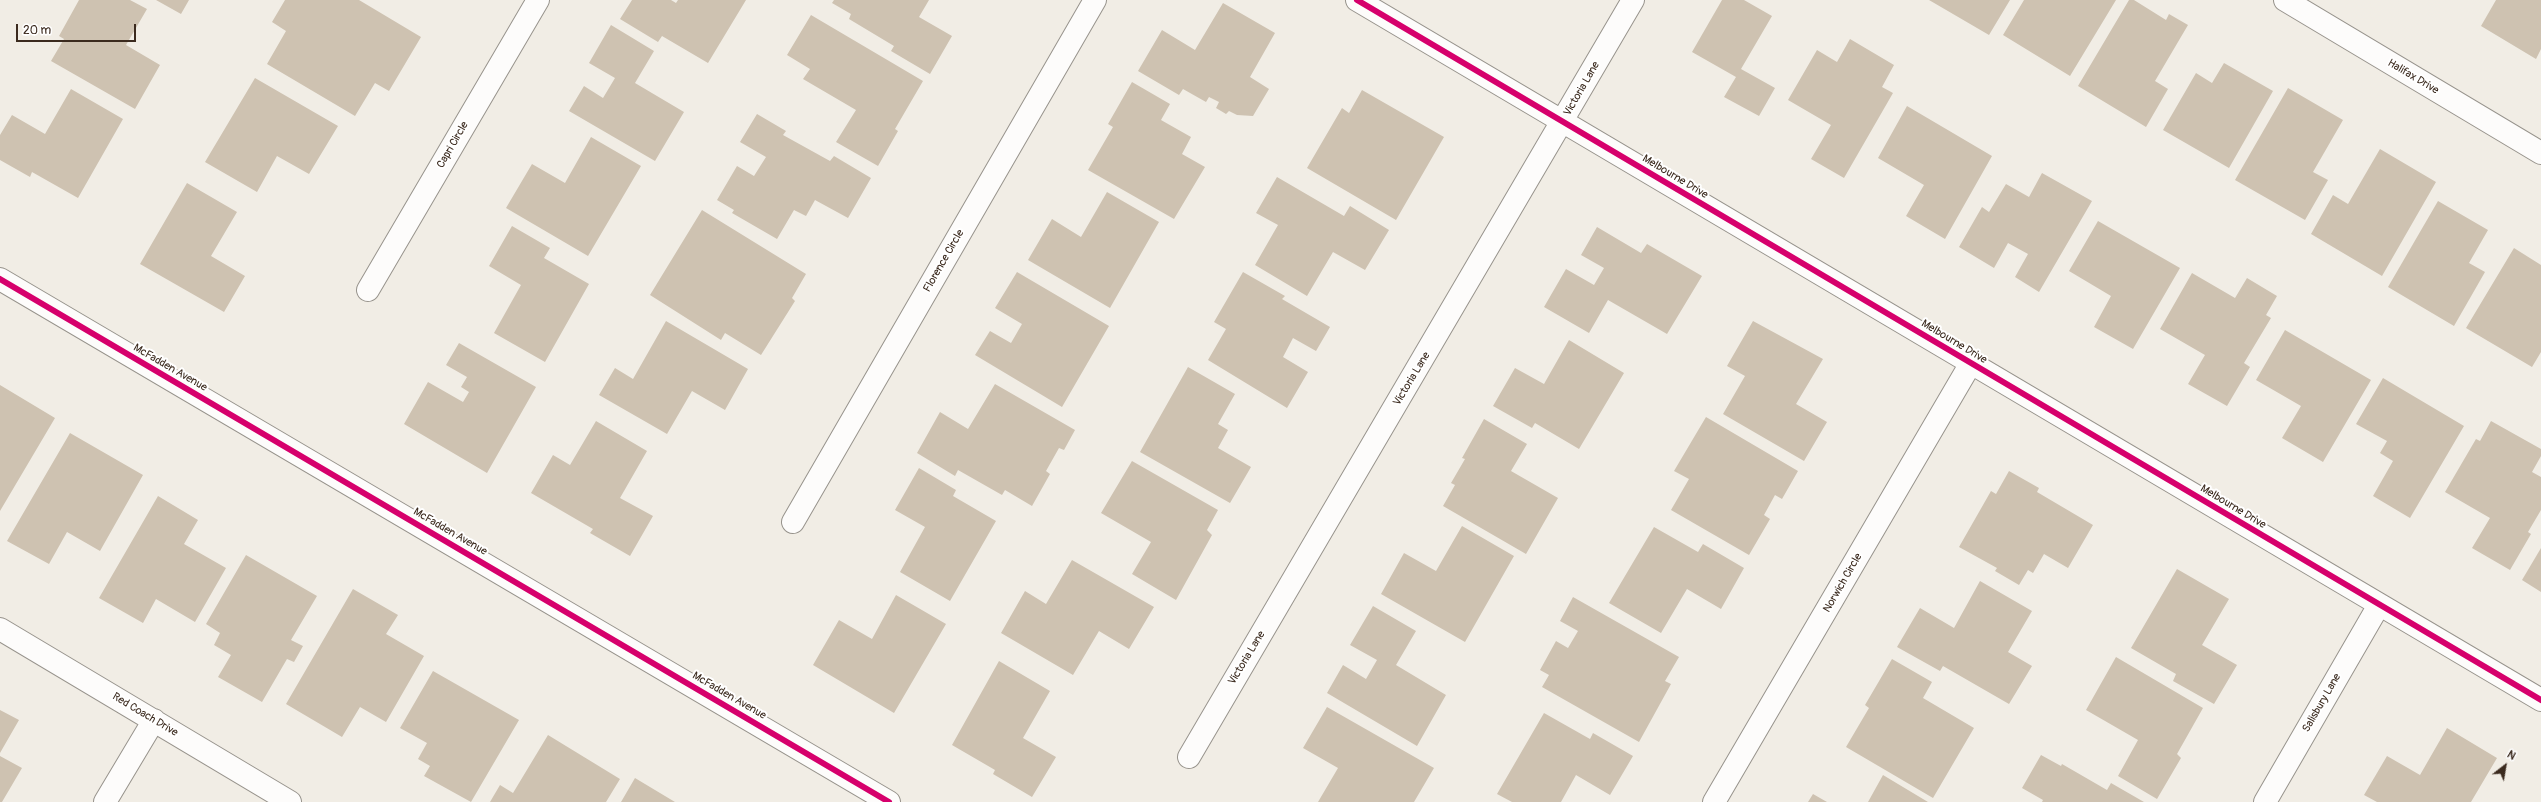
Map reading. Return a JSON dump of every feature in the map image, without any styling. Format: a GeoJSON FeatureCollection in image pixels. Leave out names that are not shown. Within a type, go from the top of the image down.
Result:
{"type":"FeatureCollection","features":[{"type":"Feature","properties":{"kind":"street","name":"Capri Circle"},"geometry":{"type":"LineString","coordinates":[[368,290],[538,0]]}},
{"type":"Feature","properties":{"kind":"street","name":"Florence Circle"},"geometry":{"type":"LineString","coordinates":[[793,522],[1095,0]]}},
{"type":"Feature","properties":{"kind":"street","name":"Melbourne Drive"},"geometry":{"type":"LineString","coordinates":[[1357,0],[2541,700]]}},
{"type":"Feature","properties":{"kind":"street","name":"Victoria Lane"},"geometry":{"type":"LineString","coordinates":[[1188,757],[1563,122],[1633,0]]}},
{"type":"Feature","properties":{"kind":"street","name":"Halifax Drive"},"geometry":{"type":"LineString","coordinates":[[2285,0],[2541,153]]}},
{"type":"Feature","properties":{"kind":"street","name":"McFadden Avenue"},"geometry":{"type":"LineString","coordinates":[[0,279],[889,802]]}},
{"type":"Feature","properties":{"kind":"street","name":"Norwich Circle"},"geometry":{"type":"LineString","coordinates":[[1714,802],[1971,364]]}},
{"type":"Feature","properties":{"kind":"street","name":"Salisbury Lane"},"geometry":{"type":"LineString","coordinates":[[2265,802],[2379,605]]}},
{"type":"Feature","properties":{"kind":"street","name":"Red Coach Drive"},"geometry":{"type":"LineString","coordinates":[[0,629],[290,802]]}},
{"type":"Feature","properties":{"kind":"street"},"geometry":{"type":"LineString","coordinates":[[105,802],[154,720]]}},
{"type":"Feature","properties":{"kind":"building"},"geometry":{"type":"Polygon","coordinates":[[[79,0],[130,0],[147,9],[126,45],[160,65],[135,109],[51,61],[64,39],[59,36],[79,0]]]}},
{"type":"Feature","properties":{"kind":"building"},"geometry":{"type":"Polygon","coordinates":[[[156,0],[189,0],[181,14],[156,0]]]}},
{"type":"Feature","properties":{"kind":"building"},"geometry":{"type":"Polygon","coordinates":[[[285,0],[359,0],[421,37],[389,91],[375,83],[355,116],[267,64],[286,31],[272,22],[285,0]]]}},
{"type":"Feature","properties":{"kind":"building"},"geometry":{"type":"Polygon","coordinates":[[[632,0],[671,0],[676,3],[678,0],[746,0],[708,63],[662,36],[658,42],[620,19],[632,0]]]}},
{"type":"Feature","properties":{"kind":"building"},"geometry":{"type":"Polygon","coordinates":[[[834,0],[929,0],[919,17],[952,36],[930,74],[891,51],[894,46],[849,19],[851,14],[832,3],[834,0]]]}},
{"type":"Feature","properties":{"kind":"building"},"geometry":{"type":"Polygon","coordinates":[[[1722,0],[1744,0],[1772,16],[1741,69],[1775,88],[1759,116],[1724,97],[1736,77],[1692,52],[1722,0]]]}},
{"type":"Feature","properties":{"kind":"building"},"geometry":{"type":"Polygon","coordinates":[[[1929,0],[2010,0],[1989,35],[1929,0]]]}},
{"type":"Feature","properties":{"kind":"building"},"geometry":{"type":"Polygon","coordinates":[[[2024,0],[2116,0],[2070,76],[2003,35],[2024,0]]]}},
{"type":"Feature","properties":{"kind":"building"},"geometry":{"type":"Polygon","coordinates":[[[2129,0],[2134,0],[2166,20],[2169,14],[2188,25],[2155,81],[2168,89],[2146,127],[2078,86],[2129,0]]]}},
{"type":"Feature","properties":{"kind":"building"},"geometry":{"type":"Polygon","coordinates":[[[2496,0],[2541,0],[2541,49],[2536,59],[2481,26],[2496,0]]]}},
{"type":"Feature","properties":{"kind":"building"},"geometry":{"type":"Polygon","coordinates":[[[1223,3],[1275,33],[1250,77],[1269,89],[1253,116],[1237,115],[1229,111],[1226,114],[1216,108],[1219,102],[1209,97],[1206,102],[1183,89],[1179,95],[1138,71],[1162,30],[1195,50],[1223,3]]]}},
{"type":"Feature","properties":{"kind":"building"},"geometry":{"type":"Polygon","coordinates":[[[811,15],[923,81],[895,129],[898,131],[878,166],[836,142],[856,110],[803,79],[810,69],[787,55],[811,15]]]}},
{"type":"Feature","properties":{"kind":"building"},"geometry":{"type":"Polygon","coordinates":[[[611,25],[654,51],[635,83],[684,112],[655,161],[569,111],[584,86],[603,98],[615,78],[589,63],[611,25]]]}},
{"type":"Feature","properties":{"kind":"building"},"geometry":{"type":"Polygon","coordinates":[[[1850,39],[1894,65],[1882,87],[1893,93],[1844,178],[1811,159],[1831,125],[1788,100],[1817,50],[1837,62],[1850,39]]]}},
{"type":"Feature","properties":{"kind":"building"},"geometry":{"type":"Polygon","coordinates":[[[2224,63],[2273,91],[2229,168],[2163,130],[2196,73],[2212,83],[2224,63]]]}},
{"type":"Feature","properties":{"kind":"building"},"geometry":{"type":"Polygon","coordinates":[[[255,78],[338,126],[309,174],[277,156],[257,192],[205,162],[255,78]]]}},
{"type":"Feature","properties":{"kind":"building"},"geometry":{"type":"Polygon","coordinates":[[[1132,82],[1170,104],[1161,120],[1191,137],[1182,154],[1205,167],[1174,219],[1088,170],[1113,127],[1108,124],[1132,82]]]}},
{"type":"Feature","properties":{"kind":"building"},"geometry":{"type":"Polygon","coordinates":[[[2288,88],[2343,120],[2313,172],[2328,180],[2305,220],[2235,180],[2288,88]]]}},
{"type":"Feature","properties":{"kind":"building"},"geometry":{"type":"Polygon","coordinates":[[[71,89],[123,119],[78,198],[32,172],[30,177],[0,160],[0,135],[12,115],[45,134],[71,89]]]}},
{"type":"Feature","properties":{"kind":"building"},"geometry":{"type":"Polygon","coordinates":[[[1362,90],[1444,137],[1396,220],[1307,168],[1342,108],[1349,113],[1362,90]]]}},
{"type":"Feature","properties":{"kind":"building"},"geometry":{"type":"Polygon","coordinates":[[[1907,106],[1992,156],[1945,239],[1906,216],[1924,185],[1878,158],[1907,106]]]}},
{"type":"Feature","properties":{"kind":"building"},"geometry":{"type":"Polygon","coordinates":[[[757,114],[786,131],[783,135],[830,161],[834,156],[871,178],[848,218],[815,200],[806,216],[794,210],[777,239],[732,213],[734,210],[717,200],[737,166],[754,176],[766,157],[740,142],[757,114]]]}},
{"type":"Feature","properties":{"kind":"building"},"geometry":{"type":"Polygon","coordinates":[[[591,137],[641,166],[588,256],[506,208],[532,164],[565,183],[591,137]]]}},
{"type":"Feature","properties":{"kind":"building"},"geometry":{"type":"Polygon","coordinates":[[[2380,149],[2436,182],[2382,276],[2311,234],[2333,195],[2348,204],[2380,149]]]}},
{"type":"Feature","properties":{"kind":"building"},"geometry":{"type":"Polygon","coordinates":[[[2042,173],[2092,201],[2039,292],[2015,277],[2028,254],[2008,243],[1994,268],[1959,247],[1982,207],[1989,212],[2006,184],[2029,197],[2042,173]]]}},
{"type":"Feature","properties":{"kind":"building"},"geometry":{"type":"Polygon","coordinates":[[[1277,177],[1344,216],[1350,206],[1389,230],[1365,270],[1333,252],[1307,296],[1255,265],[1278,225],[1256,213],[1277,177]]]}},
{"type":"Feature","properties":{"kind":"building"},"geometry":{"type":"Polygon","coordinates":[[[187,183],[237,212],[211,256],[245,276],[224,312],[140,264],[187,183]]]}},
{"type":"Feature","properties":{"kind":"building"},"geometry":{"type":"Polygon","coordinates":[[[1107,192],[1159,222],[1110,308],[1028,260],[1052,219],[1081,237],[1107,192]]]}},
{"type":"Feature","properties":{"kind":"building"},"geometry":{"type":"Polygon","coordinates":[[[2438,201],[2488,230],[2469,263],[2485,272],[2454,326],[2388,287],[2438,201]]]}},
{"type":"Feature","properties":{"kind":"building"},"geometry":{"type":"Polygon","coordinates":[[[702,210],[806,274],[792,298],[795,301],[761,355],[725,333],[721,340],[650,295],[702,210]]]}},
{"type":"Feature","properties":{"kind":"building"},"geometry":{"type":"Polygon","coordinates":[[[2098,221],[2180,268],[2133,349],[2094,327],[2111,296],[2069,271],[2098,221]]]}},
{"type":"Feature","properties":{"kind":"building"},"geometry":{"type":"Polygon","coordinates":[[[512,226],[550,248],[544,258],[589,284],[545,362],[494,333],[521,285],[489,266],[512,226]]]}},
{"type":"Feature","properties":{"kind":"building"},"geometry":{"type":"Polygon","coordinates":[[[1597,227],[1641,253],[1647,244],[1702,276],[1667,334],[1608,300],[1589,333],[1544,307],[1566,269],[1594,285],[1604,268],[1581,255],[1597,227]]]}},
{"type":"Feature","properties":{"kind":"building"},"geometry":{"type":"Polygon","coordinates":[[[2514,248],[2541,265],[2541,352],[2532,367],[2466,328],[2514,248]]]}},
{"type":"Feature","properties":{"kind":"building"},"geometry":{"type":"Polygon","coordinates":[[[1017,272],[1109,326],[1062,407],[975,355],[990,331],[1011,343],[1022,324],[995,308],[1017,272]]]}},
{"type":"Feature","properties":{"kind":"building"},"geometry":{"type":"Polygon","coordinates":[[[1243,272],[1285,296],[1282,299],[1330,327],[1316,351],[1293,338],[1283,357],[1308,372],[1287,408],[1208,360],[1226,329],[1214,322],[1243,272]]]}},
{"type":"Feature","properties":{"kind":"building"},"geometry":{"type":"Polygon","coordinates":[[[2192,273],[2235,298],[2247,278],[2277,296],[2266,315],[2271,318],[2244,363],[2250,367],[2227,406],[2188,384],[2205,355],[2160,329],[2192,273]]]}},
{"type":"Feature","properties":{"kind":"building"},"geometry":{"type":"Polygon","coordinates":[[[666,321],[748,369],[725,410],[692,391],[667,434],[599,395],[615,368],[633,379],[666,321]]]}},
{"type":"Feature","properties":{"kind":"building"},"geometry":{"type":"Polygon","coordinates":[[[1753,321],[1823,359],[1796,404],[1827,422],[1804,461],[1723,414],[1745,376],[1727,366],[1753,321]]]}},
{"type":"Feature","properties":{"kind":"building"},"geometry":{"type":"Polygon","coordinates":[[[2285,330],[2371,380],[2323,462],[2282,438],[2301,406],[2256,380],[2285,330]]]}},
{"type":"Feature","properties":{"kind":"building"},"geometry":{"type":"Polygon","coordinates":[[[1569,340],[1624,373],[1579,449],[1535,423],[1532,428],[1493,406],[1515,368],[1544,384],[1569,340]]]}},
{"type":"Feature","properties":{"kind":"building"},"geometry":{"type":"Polygon","coordinates":[[[459,343],[536,387],[487,473],[404,424],[428,382],[463,402],[469,392],[461,387],[467,377],[446,365],[459,343]]]}},
{"type":"Feature","properties":{"kind":"building"},"geometry":{"type":"Polygon","coordinates":[[[1188,367],[1235,394],[1218,424],[1228,430],[1218,448],[1251,467],[1230,503],[1140,452],[1188,367]]]}},
{"type":"Feature","properties":{"kind":"building"},"geometry":{"type":"Polygon","coordinates":[[[2383,378],[2464,426],[2410,518],[2373,496],[2393,461],[2380,453],[2387,441],[2356,424],[2383,378]]]}},
{"type":"Feature","properties":{"kind":"building"},"geometry":{"type":"Polygon","coordinates":[[[995,384],[1075,430],[1064,450],[1059,448],[1046,471],[1050,474],[1032,506],[1005,490],[1002,495],[958,470],[955,476],[917,453],[940,412],[968,429],[995,384]]]}},
{"type":"Feature","properties":{"kind":"building"},"geometry":{"type":"Polygon","coordinates":[[[0,385],[55,418],[0,511],[0,385]]]}},
{"type":"Feature","properties":{"kind":"building"},"geometry":{"type":"Polygon","coordinates":[[[1706,417],[1798,471],[1782,499],[1775,495],[1764,515],[1770,519],[1749,555],[1671,510],[1689,479],[1674,471],[1706,417]]]}},
{"type":"Feature","properties":{"kind":"building"},"geometry":{"type":"Polygon","coordinates":[[[1484,419],[1527,444],[1511,471],[1558,498],[1526,554],[1443,506],[1455,485],[1451,483],[1465,459],[1462,458],[1484,419]]]}},
{"type":"Feature","properties":{"kind":"building"},"geometry":{"type":"Polygon","coordinates":[[[596,421],[647,451],[620,498],[653,516],[630,556],[590,533],[593,529],[531,493],[553,455],[570,465],[596,421]]]}},
{"type":"Feature","properties":{"kind":"building"},"geometry":{"type":"Polygon","coordinates":[[[2491,421],[2541,449],[2541,456],[2532,472],[2541,477],[2541,510],[2528,532],[2531,534],[2510,570],[2472,548],[2490,518],[2445,492],[2476,439],[2480,441],[2491,421]]]}},
{"type":"Feature","properties":{"kind":"building"},"geometry":{"type":"Polygon","coordinates":[[[70,433],[143,475],[100,551],[67,532],[49,564],[7,541],[70,433]]]}},
{"type":"Feature","properties":{"kind":"building"},"geometry":{"type":"Polygon","coordinates":[[[1132,461],[1218,510],[1207,530],[1212,535],[1176,600],[1132,574],[1151,542],[1101,513],[1132,461]]]}},
{"type":"Feature","properties":{"kind":"building"},"geometry":{"type":"Polygon","coordinates":[[[919,468],[956,490],[953,496],[996,521],[950,601],[900,572],[925,527],[895,510],[919,468]]]}},
{"type":"Feature","properties":{"kind":"building"},"geometry":{"type":"Polygon","coordinates":[[[2009,471],[2039,488],[2037,492],[2093,525],[2068,568],[2044,554],[2033,573],[2028,570],[2019,585],[1995,571],[1997,568],[1959,547],[1991,491],[1996,494],[2009,471]]]}},
{"type":"Feature","properties":{"kind":"building"},"geometry":{"type":"Polygon","coordinates":[[[158,496],[198,520],[184,544],[226,568],[195,622],[156,599],[143,623],[99,598],[158,496]]]}},
{"type":"Feature","properties":{"kind":"building"},"geometry":{"type":"Polygon","coordinates":[[[1462,526],[1514,556],[1465,642],[1381,594],[1404,553],[1436,571],[1462,526]]]}},
{"type":"Feature","properties":{"kind":"building"},"geometry":{"type":"Polygon","coordinates":[[[1654,527],[1698,552],[1703,544],[1744,568],[1721,609],[1687,589],[1661,633],[1609,603],[1654,527]]]}},
{"type":"Feature","properties":{"kind":"building"},"geometry":{"type":"Polygon","coordinates":[[[2541,548],[2541,592],[2522,580],[2541,548]]]}},
{"type":"Feature","properties":{"kind":"building"},"geometry":{"type":"Polygon","coordinates":[[[246,555],[317,596],[291,640],[303,646],[294,662],[287,659],[262,702],[218,677],[231,655],[214,645],[220,633],[206,624],[246,555]]]}},
{"type":"Feature","properties":{"kind":"building"},"geometry":{"type":"Polygon","coordinates":[[[1072,560],[1154,607],[1129,649],[1099,631],[1073,675],[1001,633],[1025,591],[1046,604],[1072,560]]]}},
{"type":"Feature","properties":{"kind":"building"},"geometry":{"type":"Polygon","coordinates":[[[2177,569],[2229,599],[2202,645],[2237,665],[2214,704],[2173,681],[2176,674],[2131,648],[2177,569]]]}},
{"type":"Feature","properties":{"kind":"building"},"geometry":{"type":"Polygon","coordinates":[[[1980,581],[2032,611],[2008,652],[2032,666],[2009,704],[1943,666],[1940,671],[1897,647],[1920,608],[1954,628],[1980,581]]]}},
{"type":"Feature","properties":{"kind":"building"},"geometry":{"type":"Polygon","coordinates":[[[353,589],[398,615],[386,634],[424,656],[386,722],[360,707],[342,737],[286,704],[353,589]]]}},
{"type":"Feature","properties":{"kind":"building"},"geometry":{"type":"Polygon","coordinates":[[[896,595],[946,624],[894,713],[813,665],[839,620],[872,639],[896,595]]]}},
{"type":"Feature","properties":{"kind":"building"},"geometry":{"type":"Polygon","coordinates":[[[1573,597],[1679,657],[1665,681],[1671,684],[1639,742],[1542,687],[1549,675],[1540,670],[1556,641],[1568,648],[1578,631],[1560,621],[1573,597]]]}},
{"type":"Feature","properties":{"kind":"building"},"geometry":{"type":"Polygon","coordinates":[[[1373,606],[1416,631],[1396,665],[1446,695],[1417,746],[1327,693],[1343,665],[1366,679],[1377,660],[1350,645],[1373,606]]]}},
{"type":"Feature","properties":{"kind":"building"},"geometry":{"type":"Polygon","coordinates":[[[2116,657],[2203,708],[2177,754],[2181,758],[2157,799],[2118,776],[2138,740],[2086,710],[2116,657]]]}},
{"type":"Feature","properties":{"kind":"building"},"geometry":{"type":"Polygon","coordinates":[[[1892,659],[1932,682],[1923,698],[1974,728],[1933,798],[1846,747],[1869,708],[1865,705],[1892,659]]]}},
{"type":"Feature","properties":{"kind":"building"},"geometry":{"type":"Polygon","coordinates":[[[999,661],[1050,691],[1023,738],[1056,757],[1032,797],[993,774],[995,770],[952,745],[999,661]]]}},
{"type":"Feature","properties":{"kind":"building"},"geometry":{"type":"Polygon","coordinates":[[[433,671],[519,720],[471,802],[424,776],[430,766],[418,759],[427,743],[400,728],[433,671]]]}},
{"type":"Feature","properties":{"kind":"building"},"geometry":{"type":"Polygon","coordinates":[[[1327,707],[1434,768],[1414,802],[1318,802],[1338,768],[1303,748],[1327,707]]]}},
{"type":"Feature","properties":{"kind":"building"},"geometry":{"type":"Polygon","coordinates":[[[0,710],[19,720],[0,753],[0,710]]]}},
{"type":"Feature","properties":{"kind":"building"},"geometry":{"type":"Polygon","coordinates":[[[1544,713],[1590,739],[1593,733],[1633,756],[1610,795],[1576,775],[1561,802],[1512,802],[1497,794],[1544,713]]]}},
{"type":"Feature","properties":{"kind":"building"},"geometry":{"type":"Polygon","coordinates":[[[2447,728],[2497,758],[2471,802],[2377,802],[2364,795],[2387,756],[2420,775],[2447,728]]]}},
{"type":"Feature","properties":{"kind":"building"},"geometry":{"type":"Polygon","coordinates":[[[548,735],[620,779],[606,802],[490,802],[500,785],[513,793],[548,735]]]}},
{"type":"Feature","properties":{"kind":"building"},"geometry":{"type":"Polygon","coordinates":[[[2041,755],[2061,766],[2062,764],[2107,790],[2111,783],[2144,802],[2042,802],[2043,800],[2022,788],[2041,755]]]}},
{"type":"Feature","properties":{"kind":"building"},"geometry":{"type":"Polygon","coordinates":[[[0,756],[22,768],[2,802],[0,802],[0,756]]]}},
{"type":"Feature","properties":{"kind":"building"},"geometry":{"type":"Polygon","coordinates":[[[1883,775],[1928,802],[1868,802],[1883,775]]]}},
{"type":"Feature","properties":{"kind":"building"},"geometry":{"type":"Polygon","coordinates":[[[635,778],[675,802],[621,802],[635,778]]]}},
{"type":"Feature","properties":{"kind":"building"},"geometry":{"type":"Polygon","coordinates":[[[1813,794],[1827,802],[1808,802],[1813,794]]]}},
{"type":"Feature","properties":{"kind":"cycle path"},"geometry":{"type":"LineString","coordinates":[[1357,0],[2541,700]]}},
{"type":"Feature","properties":{"kind":"cycle path"},"geometry":{"type":"LineString","coordinates":[[0,279],[889,802]]}}]}
